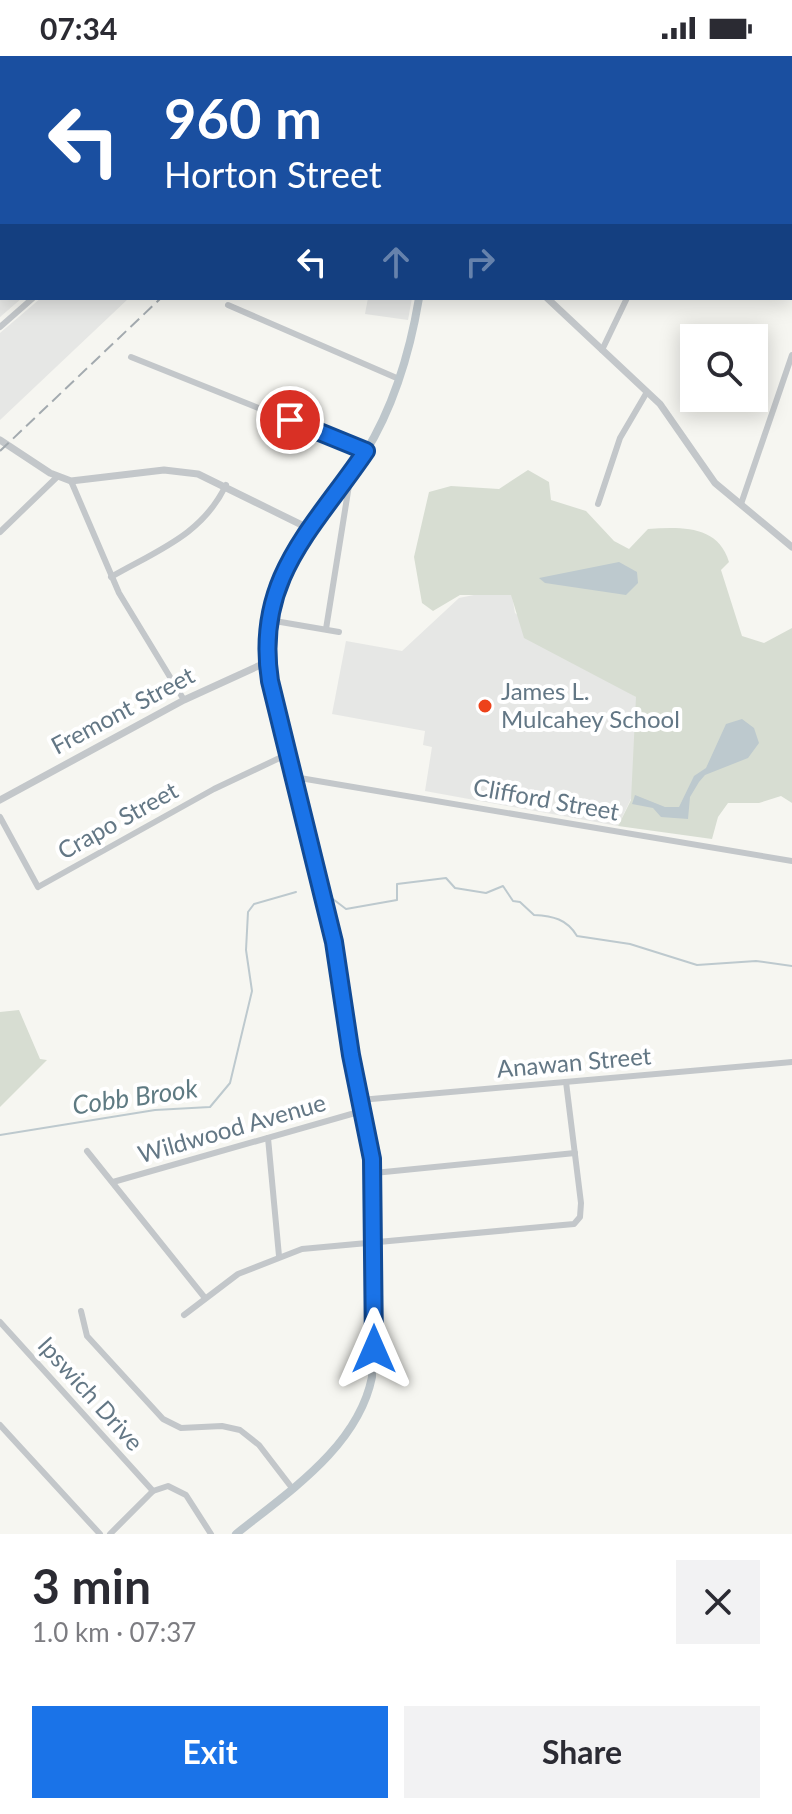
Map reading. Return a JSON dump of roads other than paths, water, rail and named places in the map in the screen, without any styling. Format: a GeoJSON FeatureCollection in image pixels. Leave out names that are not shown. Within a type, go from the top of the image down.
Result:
{"type":"FeatureCollection","features":[{"type":"Feature","properties":{"kind":"main road"},"geometry":{"type":"LineString","coordinates":[[236,1534],[340,1443],[369,1389],[374,1356],[374,1173],[334,942],[267,662],[269,620],[288,561],[366,451],[399,379],[410,346],[419,300]]}},
{"type":"Feature","properties":{"kind":"street"},"geometry":{"type":"LineString","coordinates":[[0,327],[31,300]]}},
{"type":"Feature","properties":{"kind":"street"},"geometry":{"type":"LineString","coordinates":[[549,300],[671,417],[703,469],[792,547]]}},
{"type":"Feature","properties":{"kind":"street"},"geometry":{"type":"LineString","coordinates":[[602,350],[626,300]]}},
{"type":"Feature","properties":{"kind":"street"},"geometry":{"type":"LineString","coordinates":[[228,305],[399,379]]}},
{"type":"Feature","properties":{"kind":"street"},"geometry":{"type":"LineString","coordinates":[[741,504],[792,356]]}},
{"type":"Feature","properties":{"kind":"street"},"geometry":{"type":"LineString","coordinates":[[131,357],[366,451]]}},
{"type":"Feature","properties":{"kind":"street"},"geometry":{"type":"LineString","coordinates":[[598,504],[620,438],[647,392]]}},
{"type":"Feature","properties":{"kind":"street"},"geometry":{"type":"LineString","coordinates":[[0,440],[57,477],[71,481],[176,470],[198,474],[226,485],[310,529]]}},
{"type":"Feature","properties":{"kind":"street"},"geometry":{"type":"LineString","coordinates":[[326,629],[351,474]]}},
{"type":"Feature","properties":{"kind":"street"},"geometry":{"type":"LineString","coordinates":[[0,532],[57,477]]}},
{"type":"Feature","properties":{"kind":"street"},"geometry":{"type":"LineString","coordinates":[[71,481],[111,577],[184,700]]}},
{"type":"Feature","properties":{"kind":"street"},"geometry":{"type":"LineString","coordinates":[[111,577],[202,523],[215,509],[226,485]]}},
{"type":"Feature","properties":{"kind":"street"},"geometry":{"type":"LineString","coordinates":[[269,620],[339,632]]}},
{"type":"Feature","properties":{"kind":"street","name":"Fremont Street"},"geometry":{"type":"LineString","coordinates":[[0,800],[184,700],[267,662]]}},
{"type":"Feature","properties":{"kind":"street","name":"Crapo Street"},"geometry":{"type":"LineString","coordinates":[[0,817],[38,887],[203,795],[288,754]]}},
{"type":"Feature","properties":{"kind":"street","name":"Clifford Street"},"geometry":{"type":"LineString","coordinates":[[294,777],[792,861]]}},
{"type":"Feature","properties":{"kind":"street","name":"Anawan Street"},"geometry":{"type":"LineString","coordinates":[[360,1100],[792,1062]]}},
{"type":"Feature","properties":{"kind":"street"},"geometry":{"type":"LineString","coordinates":[[184,1315],[231,1278],[279,1256],[322,1245],[375,1243],[577,1223],[581,1211],[566,1082]]}},
{"type":"Feature","properties":{"kind":"street","name":"Wildwood Avenue"},"geometry":{"type":"LineString","coordinates":[[113,1182],[362,1111]]}},
{"type":"Feature","properties":{"kind":"street"},"geometry":{"type":"LineString","coordinates":[[268,1138],[279,1256]]}},
{"type":"Feature","properties":{"kind":"street"},"geometry":{"type":"LineString","coordinates":[[87,1151],[205,1298]]}},
{"type":"Feature","properties":{"kind":"street"},"geometry":{"type":"LineString","coordinates":[[374,1173],[575,1153]]}},
{"type":"Feature","properties":{"kind":"street"},"geometry":{"type":"LineString","coordinates":[[81,1311],[87,1336],[163,1419],[181,1428],[222,1426],[240,1430],[259,1445],[292,1488]]}},
{"type":"Feature","properties":{"kind":"street","name":"Ipswich Drive"},"geometry":{"type":"LineString","coordinates":[[0,1322],[153,1491]]}},
{"type":"Feature","properties":{"kind":"street"},"geometry":{"type":"LineString","coordinates":[[0,1425],[100,1534]]}},
{"type":"Feature","properties":{"kind":"street"},"geometry":{"type":"LineString","coordinates":[[110,1534],[153,1491],[168,1486],[183,1491],[211,1534]]}},
{"type":"Feature","properties":{"kind":"waterway","name":"Cobb Brook"},"geometry":{"type":"LineString","coordinates":[[329,896],[346,909],[397,900],[397,884],[446,878],[455,888],[486,893],[503,886],[513,901],[520,902],[534,915],[564,922],[577,936],[630,944],[697,965],[756,961],[792,966]]}},
{"type":"Feature","properties":{"kind":"waterway","name":"Cobb Brook"},"geometry":{"type":"LineString","coordinates":[[0,1135],[155,1110],[210,1107],[230,1083],[252,991],[246,950],[248,912],[254,904],[296,892]]}},
{"type":"Feature","properties":{"kind":"railway"},"geometry":{"type":"LineString","coordinates":[[0,451],[159,300]]}},
{"type":"Feature","properties":{"kind":"place","name":"James L. Mulcahey School"},"geometry":{"type":"Point","coordinates":[485,706]}}]}
